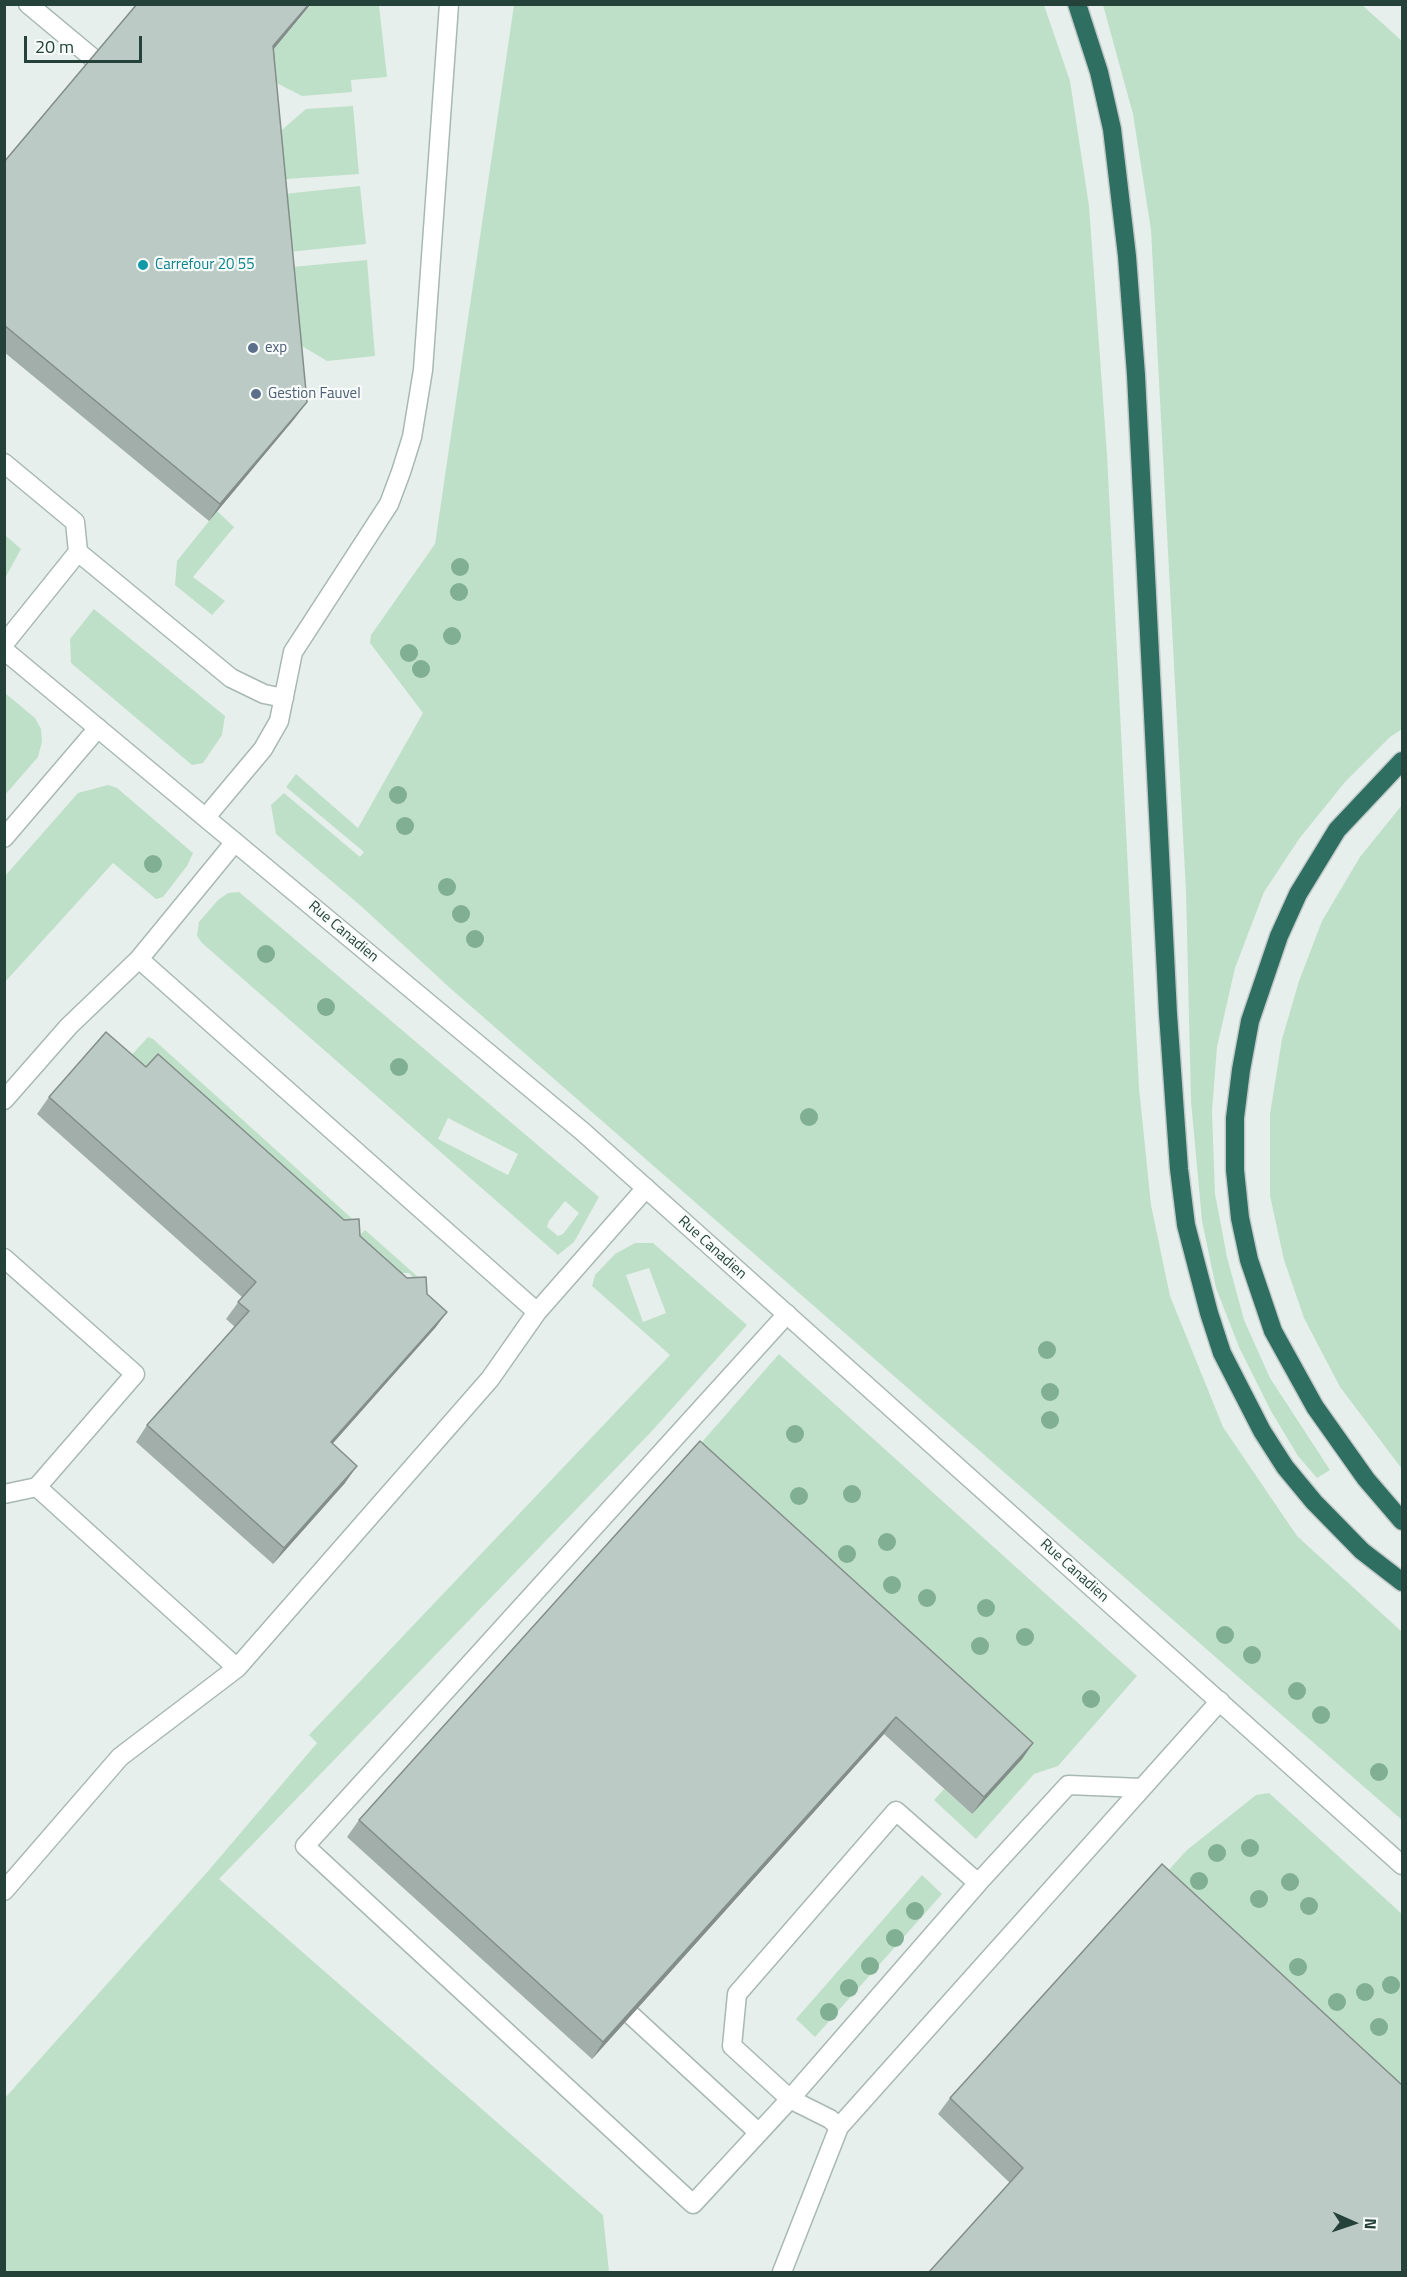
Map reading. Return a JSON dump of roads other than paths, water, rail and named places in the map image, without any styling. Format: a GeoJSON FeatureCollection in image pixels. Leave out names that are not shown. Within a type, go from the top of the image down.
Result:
{"type":"FeatureCollection","features":[{"type":"Feature","properties":{"kind":"highway"},"geometry":{"type":"LineString","coordinates":[[1077,4],[1099,72],[1112,129],[1127,256],[1136,375],[1168,1014],[1179,1169],[1186,1224],[1206,1304],[1222,1353],[1262,1431],[1285,1467],[1314,1502],[1362,1551],[1402,1582]]}},
{"type":"Feature","properties":{"kind":"highway"},"geometry":{"type":"LineString","coordinates":[[1402,761],[1337,830],[1298,894],[1279,936],[1250,1021],[1240,1070],[1235,1118],[1235,1170],[1240,1218],[1249,1260],[1273,1331],[1315,1407],[1366,1479],[1402,1521]]}},
{"type":"Feature","properties":{"kind":"street"},"geometry":{"type":"LineString","coordinates":[[28,4],[94,58]]}},
{"type":"Feature","properties":{"kind":"street"},"geometry":{"type":"LineString","coordinates":[[206,817],[263,749],[279,722],[293,652],[389,504],[412,437],[423,370],[449,4]]}},
{"type":"Feature","properties":{"kind":"street"},"geometry":{"type":"LineString","coordinates":[[4,463],[75,522],[78,552],[4,644]]}},
{"type":"Feature","properties":{"kind":"street"},"geometry":{"type":"LineString","coordinates":[[78,552],[231,678],[264,694],[284,698]]}},
{"type":"Feature","properties":{"kind":"street","name":"Rue Canadien"},"geometry":{"type":"LineString","coordinates":[[4,650],[582,1131],[1402,1865]]}},
{"type":"Feature","properties":{"kind":"street"},"geometry":{"type":"LineString","coordinates":[[4,838],[98,728]]}},
{"type":"Feature","properties":{"kind":"street"},"geometry":{"type":"LineString","coordinates":[[4,1100],[69,1026],[139,960],[235,842]]}},
{"type":"Feature","properties":{"kind":"street"},"geometry":{"type":"LineString","coordinates":[[139,960],[537,1312]]}},
{"type":"Feature","properties":{"kind":"street"},"geometry":{"type":"LineString","coordinates":[[4,1891],[120,1757],[237,1668],[490,1379],[537,1312],[646,1188]]}},
{"type":"Feature","properties":{"kind":"street"},"geometry":{"type":"LineString","coordinates":[[4,1258],[135,1374],[37,1487],[4,1494]]}},
{"type":"Feature","properties":{"kind":"street"},"geometry":{"type":"LineString","coordinates":[[787,1314],[304,1846],[693,2204],[790,2099],[978,1883],[1068,1785],[1142,1788]]}},
{"type":"Feature","properties":{"kind":"street"},"geometry":{"type":"LineString","coordinates":[[37,1487],[237,1668]]}},
{"type":"Feature","properties":{"kind":"street"},"geometry":{"type":"LineString","coordinates":[[782,2272],[839,2127],[1220,1701]]}},
{"type":"Feature","properties":{"kind":"street"},"geometry":{"type":"LineString","coordinates":[[839,2127],[830,2119],[790,2099],[732,2046],[737,1994],[896,1811],[978,1883]]}},
{"type":"Feature","properties":{"kind":"street"},"geometry":{"type":"LineString","coordinates":[[631,2015],[759,2133]]}},
{"type":"Feature","properties":{"kind":"place","name":"Carrefour 20 55"},"geometry":{"type":"Point","coordinates":[143,265]}},
{"type":"Feature","properties":{"kind":"place","name":"exp"},"geometry":{"type":"Point","coordinates":[253,348]}},
{"type":"Feature","properties":{"kind":"place","name":"Gestion Fauvel"},"geometry":{"type":"Point","coordinates":[256,394]}}]}
